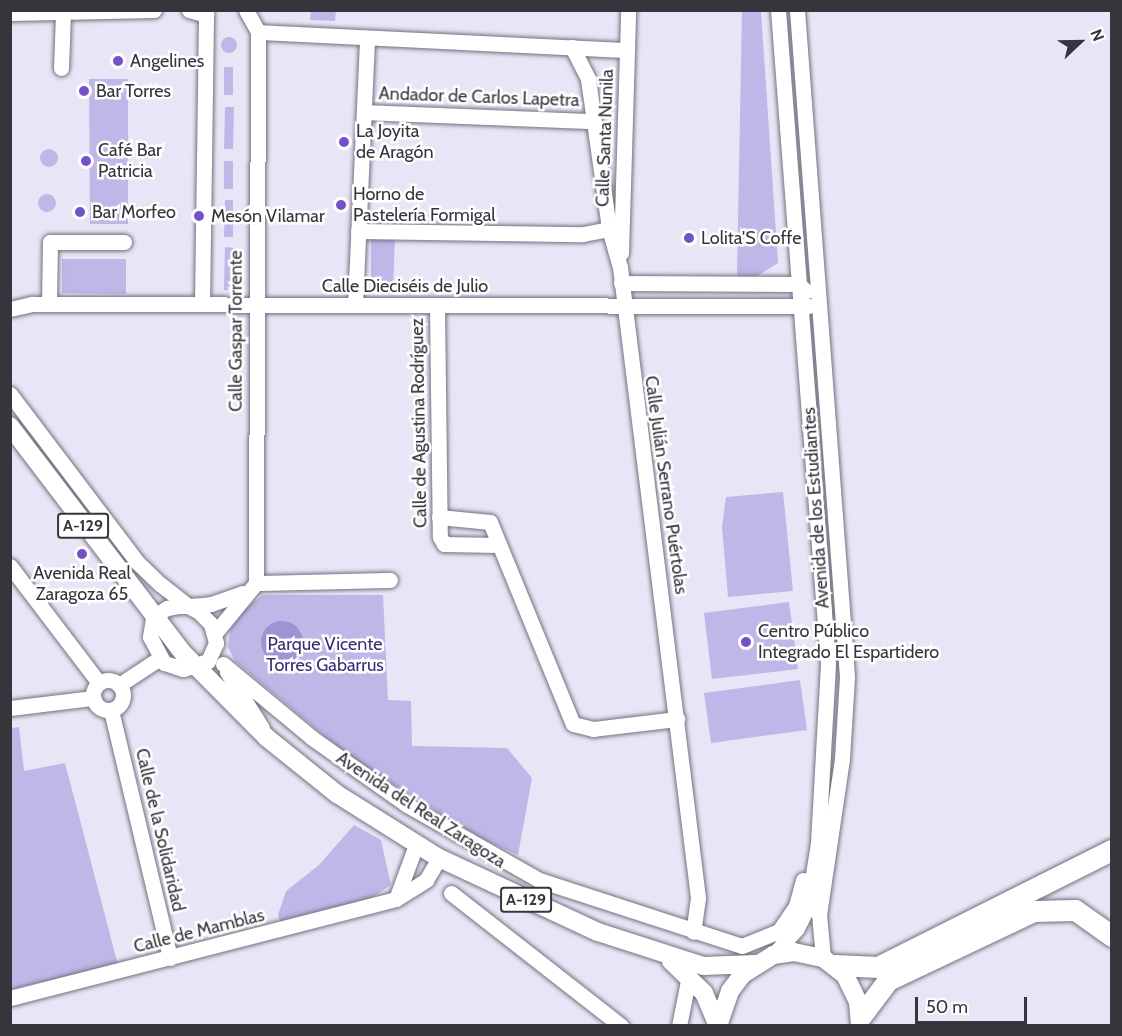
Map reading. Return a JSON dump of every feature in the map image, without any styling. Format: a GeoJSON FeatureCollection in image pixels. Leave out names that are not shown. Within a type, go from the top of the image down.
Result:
{"type":"FeatureCollection","features":[{"type":"Feature","properties":{"kind":"highway"},"geometry":{"type":"LineString","coordinates":[[829,962],[878,967],[1112,850]]}},
{"type":"Feature","properties":{"kind":"highway"},"geometry":{"type":"LineString","coordinates":[[863,1022],[888,980],[1033,911],[1075,910],[1112,936]]}},
{"type":"Feature","properties":{"kind":"main road","name":"Avenida del Real Zaragoza"},"geometry":{"type":"LineString","coordinates":[[12,430],[153,617],[196,668],[266,737],[337,794],[439,858],[667,958],[725,968],[755,964]]}},
{"type":"Feature","properties":{"kind":"main road","name":"A-129"},"geometry":{"type":"LineString","coordinates":[[718,1026],[730,991],[755,964],[773,955],[829,962]]}},
{"type":"Feature","properties":{"kind":"main road","name":"Avenida del Real Zaragoza"},"geometry":{"type":"LineString","coordinates":[[667,958],[689,976],[704,993],[718,1026]]}},
{"type":"Feature","properties":{"kind":"main road"},"geometry":{"type":"LineString","coordinates":[[829,962],[851,986],[863,1022]]}},
{"type":"Feature","properties":{"kind":"street"},"geometry":{"type":"LineString","coordinates":[[10,13],[154,10]]}},
{"type":"Feature","properties":{"kind":"street"},"geometry":{"type":"LineString","coordinates":[[189,10],[209,13]]}},
{"type":"Feature","properties":{"kind":"street","name":"Calle Gaspar Torrente"},"geometry":{"type":"LineString","coordinates":[[246,10],[258,32],[255,305],[256,583]]}},
{"type":"Feature","properties":{"kind":"street","name":"Calle Santa Nunila"},"geometry":{"type":"LineString","coordinates":[[620,267],[628,10]]}},
{"type":"Feature","properties":{"kind":"street","name":"Avenida de los Estudiantes"},"geometry":{"type":"LineString","coordinates":[[773,955],[797,928],[808,906],[823,780],[826,629],[778,10]]}},
{"type":"Feature","properties":{"kind":"street","name":"Avenida de los Estudiantes"},"geometry":{"type":"LineString","coordinates":[[797,10],[847,676],[842,759],[819,914],[829,962]]}},
{"type":"Feature","properties":{"kind":"street"},"geometry":{"type":"LineString","coordinates":[[61,68],[63,13]]}},
{"type":"Feature","properties":{"kind":"street","name":"Calle Gaspar Torrente"},"geometry":{"type":"LineString","coordinates":[[202,304],[209,13]]}},
{"type":"Feature","properties":{"kind":"street"},"geometry":{"type":"LineString","coordinates":[[258,32],[367,40],[627,50]]}},
{"type":"Feature","properties":{"kind":"street"},"geometry":{"type":"LineString","coordinates":[[355,305],[367,40]]}},
{"type":"Feature","properties":{"kind":"street","name":"Calle Julián Serrano Puértolas"},"geometry":{"type":"LineString","coordinates":[[572,47],[585,66],[609,229],[620,267],[622,306],[677,718],[698,898],[693,932]]}},
{"type":"Feature","properties":{"kind":"street","name":"Andador de Carlos Lapetra"},"geometry":{"type":"LineString","coordinates":[[364,112],[593,121]]}},
{"type":"Feature","properties":{"kind":"street"},"geometry":{"type":"LineString","coordinates":[[358,231],[583,234],[609,229]]}},
{"type":"Feature","properties":{"kind":"street"},"geometry":{"type":"LineString","coordinates":[[49,304],[50,242],[124,242]]}},
{"type":"Feature","properties":{"kind":"street"},"geometry":{"type":"LineString","coordinates":[[621,283],[798,284],[821,306]]}},
{"type":"Feature","properties":{"kind":"street","name":"Calle Dieciséis de Julio"},"geometry":{"type":"LineString","coordinates":[[16,305],[800,307]]}},
{"type":"Feature","properties":{"kind":"street","name":"Calle de Agustina Rodríguez"},"geometry":{"type":"LineString","coordinates":[[437,305],[439,517],[444,544],[498,545]]}},
{"type":"Feature","properties":{"kind":"street"},"geometry":{"type":"LineString","coordinates":[[800,307],[821,306]]}},
{"type":"Feature","properties":{"kind":"street","name":"Avenida del Real Zaragoza"},"geometry":{"type":"LineString","coordinates":[[10,394],[138,563],[188,606],[205,617],[223,664],[266,737]]}},
{"type":"Feature","properties":{"kind":"street"},"geometry":{"type":"LineString","coordinates":[[439,517],[483,518],[498,545],[569,720],[593,729],[677,718]]}},
{"type":"Feature","properties":{"kind":"street"},"geometry":{"type":"LineString","coordinates":[[10,566],[99,683],[119,685],[160,658]]}},
{"type":"Feature","properties":{"kind":"street"},"geometry":{"type":"LineString","coordinates":[[243,593],[153,617],[150,637],[160,658],[173,668],[196,668],[243,593],[256,583],[390,580]]}},
{"type":"Feature","properties":{"kind":"street","name":"Avenida del Real Zaragoza"},"geometry":{"type":"LineString","coordinates":[[223,664],[323,746],[468,844],[538,880],[742,946],[778,931]]}},
{"type":"Feature","properties":{"kind":"street"},"geometry":{"type":"LineString","coordinates":[[93,698],[99,683]]}},
{"type":"Feature","properties":{"kind":"street"},"geometry":{"type":"LineString","coordinates":[[93,698],[102,709],[111,710],[122,700],[119,685]]}},
{"type":"Feature","properties":{"kind":"street"},"geometry":{"type":"LineString","coordinates":[[10,708],[93,698]]}},
{"type":"Feature","properties":{"kind":"street","name":"Calle de la Solidaridad"},"geometry":{"type":"LineString","coordinates":[[111,710],[171,958]]}},
{"type":"Feature","properties":{"kind":"street","name":"Avenida de los Estudiantes"},"geometry":{"type":"LineString","coordinates":[[778,931],[800,894],[823,780]]}},
{"type":"Feature","properties":{"kind":"street"},"geometry":{"type":"LineString","coordinates":[[396,899],[416,845]]}},
{"type":"Feature","properties":{"kind":"street","name":"Calle de Mamblas"},"geometry":{"type":"LineString","coordinates":[[10,998],[396,899],[426,880],[439,858]]}},
{"type":"Feature","properties":{"kind":"street"},"geometry":{"type":"LineString","coordinates":[[451,893],[621,1026]]}},
{"type":"Feature","properties":{"kind":"street"},"geometry":{"type":"LineString","coordinates":[[679,1026],[689,976]]}},
{"type":"Feature","properties":{"kind":"green space"},"geometry":{"type":"Polygon","coordinates":[[[311,11],[336,11],[335,21],[310,20],[311,11]]]}},
{"type":"Feature","properties":{"kind":"green space"},"geometry":{"type":"Polygon","coordinates":[[[742,11],[761,11],[778,263],[746,283],[737,274],[742,11]]]}},
{"type":"Feature","properties":{"kind":"green space"},"geometry":{"type":"Polygon","coordinates":[[[229,37],[237,45],[229,53],[221,45],[229,37]]]}},
{"type":"Feature","properties":{"kind":"green space"},"geometry":{"type":"Polygon","coordinates":[[[224,67],[233,67],[233,95],[224,95],[224,67]]]}},
{"type":"Feature","properties":{"kind":"green space"},"geometry":{"type":"Polygon","coordinates":[[[89,79],[128,79],[128,224],[90,224],[89,79]]]}},
{"type":"Feature","properties":{"kind":"green space"},"geometry":{"type":"Polygon","coordinates":[[[225,107],[234,107],[233,149],[224,149],[225,107]]]}},
{"type":"Feature","properties":{"kind":"green space"},"geometry":{"type":"Polygon","coordinates":[[[45,149],[53,149],[58,154],[56,165],[45,167],[40,162],[40,154],[45,149]]]}},
{"type":"Feature","properties":{"kind":"green space"},"geometry":{"type":"Polygon","coordinates":[[[224,161],[233,161],[233,189],[224,189],[224,161]]]}},
{"type":"Feature","properties":{"kind":"green space"},"geometry":{"type":"Polygon","coordinates":[[[43,194],[51,194],[56,199],[54,210],[43,212],[38,207],[38,199],[43,194]]]}},
{"type":"Feature","properties":{"kind":"green space"},"geometry":{"type":"Polygon","coordinates":[[[225,200],[233,200],[233,237],[224,237],[225,200]]]}},
{"type":"Feature","properties":{"kind":"green space"},"geometry":{"type":"Polygon","coordinates":[[[371,237],[395,237],[393,290],[376,290],[371,282],[371,237]]]}},
{"type":"Feature","properties":{"kind":"green space"},"geometry":{"type":"Polygon","coordinates":[[[225,247],[234,248],[234,281],[237,273],[244,274],[240,287],[233,290],[224,290],[225,247]]]}},
{"type":"Feature","properties":{"kind":"green space"},"geometry":{"type":"Polygon","coordinates":[[[62,259],[126,259],[126,294],[62,293],[62,259]]]}},
{"type":"Feature","properties":{"kind":"green space"},"geometry":{"type":"Polygon","coordinates":[[[783,492],[793,591],[728,597],[722,527],[726,497],[783,492]]]}},
{"type":"Feature","properties":{"kind":"green space","name":"Parque Vicente Torres Gabarrus"},"geometry":{"type":"Polygon","coordinates":[[[263,595],[383,595],[388,700],[411,701],[412,746],[507,748],[532,778],[518,855],[482,839],[351,758],[235,661],[228,647],[230,630],[245,608],[263,595]]]}},
{"type":"Feature","properties":{"kind":"green space"},"geometry":{"type":"Polygon","coordinates":[[[789,602],[798,669],[712,679],[704,613],[789,602]]]}},
{"type":"Feature","properties":{"kind":"green space"},"geometry":{"type":"Polygon","coordinates":[[[800,680],[807,730],[711,743],[704,693],[800,680]]]}},
{"type":"Feature","properties":{"kind":"green space"},"geometry":{"type":"Polygon","coordinates":[[[19,727],[24,771],[65,763],[118,965],[11,989],[10,728],[19,727]]]}},
{"type":"Feature","properties":{"kind":"green space"},"geometry":{"type":"Polygon","coordinates":[[[354,825],[381,840],[391,885],[367,901],[282,926],[278,915],[286,891],[319,865],[354,825]]]}},
{"type":"Feature","properties":{"kind":"shaded area"},"geometry":{"type":"Polygon","coordinates":[[[282,621],[297,627],[303,642],[297,657],[282,663],[267,657],[261,642],[267,627],[282,621]]]}},
{"type":"Feature","properties":{"kind":"place","name":"Angelines"},"geometry":{"type":"Point","coordinates":[118,61]}},
{"type":"Feature","properties":{"kind":"place","name":"Bar Torres"},"geometry":{"type":"Point","coordinates":[84,91]}},
{"type":"Feature","properties":{"kind":"place","name":"La Joyita de Aragón"},"geometry":{"type":"Point","coordinates":[344,142]}},
{"type":"Feature","properties":{"kind":"place","name":"Café Bar Patricia"},"geometry":{"type":"Point","coordinates":[86,161]}},
{"type":"Feature","properties":{"kind":"place","name":"Horno de Pastelería Formigal"},"geometry":{"type":"Point","coordinates":[341,205]}},
{"type":"Feature","properties":{"kind":"place","name":"Bar Morfeo"},"geometry":{"type":"Point","coordinates":[80,212]}},
{"type":"Feature","properties":{"kind":"place","name":"Mesón Vilamar"},"geometry":{"type":"Point","coordinates":[199,216]}},
{"type":"Feature","properties":{"kind":"place","name":"Lolita'S Coffe"},"geometry":{"type":"Point","coordinates":[689,238]}},
{"type":"Feature","properties":{"kind":"place","name":"Avenida Real Zaragoza 65"},"geometry":{"type":"Point","coordinates":[82,554]}},
{"type":"Feature","properties":{"kind":"place","name":"Centro Público Integrado El Espartidero"},"geometry":{"type":"Point","coordinates":[746,642]}}]}
